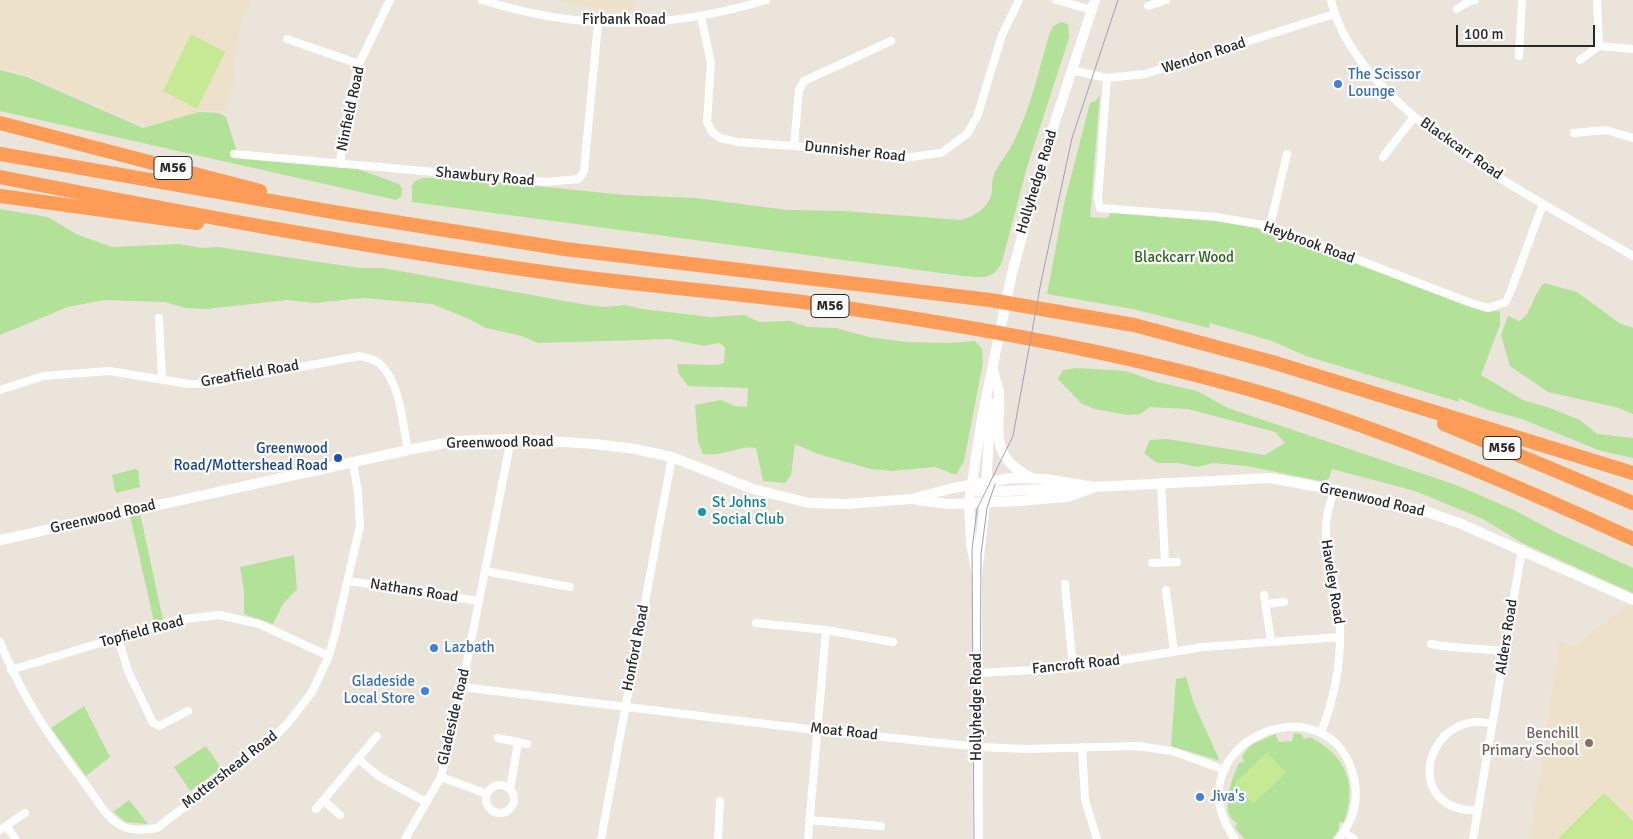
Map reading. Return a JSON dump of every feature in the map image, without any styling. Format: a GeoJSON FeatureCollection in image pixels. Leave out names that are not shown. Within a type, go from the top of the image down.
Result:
{"type":"FeatureCollection","features":[{"type":"Feature","properties":{"kind":"highway","name":"M56"},"geometry":{"type":"LineString","coordinates":[[0,123],[345,214]]}},
{"type":"Feature","properties":{"kind":"highway","name":"M56"},"geometry":{"type":"LineString","coordinates":[[0,154],[345,214],[565,249],[990,300],[1134,325],[1272,362],[1633,473]]}},
{"type":"Feature","properties":{"kind":"highway","name":"M56"},"geometry":{"type":"LineString","coordinates":[[0,177],[341,241]]}},
{"type":"Feature","properties":{"kind":"highway","name":"M56"},"geometry":{"type":"LineString","coordinates":[[0,196],[341,241],[559,274],[824,305],[984,331],[1130,359],[1269,395],[1360,424],[1500,478],[1633,539]]}},
{"type":"Feature","properties":{"kind":"highway","name":"M56"},"geometry":{"type":"LineString","coordinates":[[1372,394],[1633,503]]}},
{"type":"Feature","properties":{"kind":"street","name":"Ninfield Road"},"geometry":{"type":"LineString","coordinates":[[340,164],[344,129],[358,64],[390,0]]}},
{"type":"Feature","properties":{"kind":"street","name":"Firbank Road"},"geometry":{"type":"LineString","coordinates":[[482,0],[521,12],[598,23],[650,22],[702,16],[766,0]]}},
{"type":"Feature","properties":{"kind":"street"},"geometry":{"type":"LineString","coordinates":[[734,0],[736,9]]}},
{"type":"Feature","properties":{"kind":"street","name":"Dunnisher Road"},"geometry":{"type":"LineString","coordinates":[[702,16],[711,63],[707,122],[712,132],[720,138],[738,142],[903,158],[941,154],[967,134],[977,117],[1002,35],[1019,0]]}},
{"type":"Feature","properties":{"kind":"street"},"geometry":{"type":"LineString","coordinates":[[1056,0],[1094,5]]}},
{"type":"Feature","properties":{"kind":"street"},"geometry":{"type":"LineString","coordinates":[[1148,6],[1166,0]]}},
{"type":"Feature","properties":{"kind":"street","name":"Blackcarr Road"},"geometry":{"type":"LineString","coordinates":[[1331,0],[1334,14],[1370,72],[1392,99],[1414,117],[1543,204],[1633,256]]}},
{"type":"Feature","properties":{"kind":"street"},"geometry":{"type":"LineString","coordinates":[[1457,9],[1468,2],[1476,0]]}},
{"type":"Feature","properties":{"kind":"street"},"geometry":{"type":"LineString","coordinates":[[1519,56],[1522,0]]}},
{"type":"Feature","properties":{"kind":"street"},"geometry":{"type":"LineString","coordinates":[[1597,0],[1599,46]]}},
{"type":"Feature","properties":{"kind":"street","name":"Hollyhedge Road"},"geometry":{"type":"LineString","coordinates":[[977,574],[970,544],[969,503],[1012,273],[1028,210],[1071,70],[1094,5]]}},
{"type":"Feature","properties":{"kind":"street","name":"Wendon Road"},"geometry":{"type":"LineString","coordinates":[[1071,70],[1106,78],[1161,70],[1334,14]]}},
{"type":"Feature","properties":{"kind":"street","name":"Shawbury Road"},"geometry":{"type":"LineString","coordinates":[[234,154],[546,182],[567,182],[578,179],[584,171],[598,23]]}},
{"type":"Feature","properties":{"kind":"street"},"geometry":{"type":"LineString","coordinates":[[287,39],[358,64]]}},
{"type":"Feature","properties":{"kind":"street"},"geometry":{"type":"LineString","coordinates":[[794,146],[799,90],[804,81],[891,41]]}},
{"type":"Feature","properties":{"kind":"street"},"geometry":{"type":"LineString","coordinates":[[1580,60],[1599,46],[1633,49]]}},
{"type":"Feature","properties":{"kind":"street","name":"Heybrook Road"},"geometry":{"type":"LineString","coordinates":[[1106,78],[1098,198],[1100,208],[1216,217],[1270,226],[1488,308],[1506,302],[1543,204]]}},
{"type":"Feature","properties":{"kind":"street"},"geometry":{"type":"LineString","coordinates":[[1383,157],[1414,117]]}},
{"type":"Feature","properties":{"kind":"street"},"geometry":{"type":"LineString","coordinates":[[1574,133],[1606,130],[1633,138]]}},
{"type":"Feature","properties":{"kind":"street"},"geometry":{"type":"LineString","coordinates":[[1270,226],[1288,154]]}},
{"type":"Feature","properties":{"kind":"street"},"geometry":{"type":"LineString","coordinates":[[159,318],[162,379]]}},
{"type":"Feature","properties":{"kind":"street","name":"Greatfield Road"},"geometry":{"type":"LineString","coordinates":[[0,390],[43,376],[110,371],[208,384],[345,357],[360,356],[380,363],[394,386],[408,450]]}},
{"type":"Feature","properties":{"kind":"street"},"geometry":{"type":"LineString","coordinates":[[993,368],[998,388],[997,436],[999,446],[1006,460],[1020,472],[1031,478]]}},
{"type":"Feature","properties":{"kind":"street","name":"Hollyhedge Road"},"geometry":{"type":"LineString","coordinates":[[978,839],[977,574],[985,492],[993,368]]}},
{"type":"Feature","properties":{"kind":"street","name":"Greenwood Road"},"geometry":{"type":"LineString","coordinates":[[0,540],[456,441],[511,439],[595,444],[634,449],[672,457],[753,489],[808,503],[846,504],[911,499],[972,484],[985,492]]}},
{"type":"Feature","properties":{"kind":"street","name":"Gladeside Road"},"geometry":{"type":"LineString","coordinates":[[405,839],[441,777],[462,687],[511,439]]}},
{"type":"Feature","properties":{"kind":"street","name":"Honford Road"},"geometry":{"type":"LineString","coordinates":[[601,839],[672,457]]}},
{"type":"Feature","properties":{"kind":"street","name":"Mottershead Road"},"geometry":{"type":"LineString","coordinates":[[0,642],[11,670],[34,714],[115,823],[125,828],[148,830],[157,828],[269,742],[288,723],[312,692],[329,656],[349,581],[360,526],[358,493],[353,462]]}},
{"type":"Feature","properties":{"kind":"street","name":"Greenwood Road"},"geometry":{"type":"LineString","coordinates":[[911,499],[948,504],[969,503],[985,492],[1031,478],[1094,487],[1161,482],[1270,478],[1335,490],[1427,512],[1522,549],[1633,600]]}},
{"type":"Feature","properties":{"kind":"street"},"geometry":{"type":"LineString","coordinates":[[1161,482],[1165,562]]}},
{"type":"Feature","properties":{"kind":"street"},"geometry":{"type":"LineString","coordinates":[[985,492],[1094,487]]}},
{"type":"Feature","properties":{"kind":"street","name":"Haveley Road"},"geometry":{"type":"LineString","coordinates":[[1321,733],[1336,686],[1340,637],[1338,602],[1324,532],[1328,506],[1335,490]]}},
{"type":"Feature","properties":{"kind":"street","name":"Alders Road"},"geometry":{"type":"LineString","coordinates":[[1473,839],[1522,549]]}},
{"type":"Feature","properties":{"kind":"street"},"geometry":{"type":"LineString","coordinates":[[1152,563],[1177,562]]}},
{"type":"Feature","properties":{"kind":"street"},"geometry":{"type":"LineString","coordinates":[[485,571],[570,587]]}},
{"type":"Feature","properties":{"kind":"street","name":"Nathans Road"},"geometry":{"type":"LineString","coordinates":[[349,581],[479,601]]}},
{"type":"Feature","properties":{"kind":"street"},"geometry":{"type":"LineString","coordinates":[[1065,584],[1073,668]]}},
{"type":"Feature","properties":{"kind":"street"},"geometry":{"type":"LineString","coordinates":[[1166,590],[1174,652]]}},
{"type":"Feature","properties":{"kind":"street"},"geometry":{"type":"LineString","coordinates":[[1264,594],[1271,641]]}},
{"type":"Feature","properties":{"kind":"street"},"geometry":{"type":"LineString","coordinates":[[1266,604],[1284,602]]}},
{"type":"Feature","properties":{"kind":"street","name":"Topfield Road"},"geometry":{"type":"LineString","coordinates":[[11,670],[176,620],[219,615],[259,624],[329,656]]}},
{"type":"Feature","properties":{"kind":"street"},"geometry":{"type":"LineString","coordinates":[[756,623],[826,630],[893,642]]}},
{"type":"Feature","properties":{"kind":"street"},"geometry":{"type":"LineString","coordinates":[[808,839],[826,630]]}},
{"type":"Feature","properties":{"kind":"street","name":"Fancroft Road"},"geometry":{"type":"LineString","coordinates":[[977,673],[1073,668],[1174,652],[1271,641],[1340,637]]}},
{"type":"Feature","properties":{"kind":"street"},"geometry":{"type":"LineString","coordinates":[[118,638],[128,670],[153,723],[159,726],[188,711]]}},
{"type":"Feature","properties":{"kind":"street"},"geometry":{"type":"LineString","coordinates":[[1431,644],[1455,648],[1475,647],[1505,651]]}},
{"type":"Feature","properties":{"kind":"street","name":"Moat Road"},"geometry":{"type":"LineString","coordinates":[[462,687],[816,730],[977,746],[1026,749],[1138,746],[1172,751],[1225,770]]}},
{"type":"Feature","properties":{"kind":"street"},"geometry":{"type":"LineString","coordinates":[[1478,811],[1457,808],[1444,802],[1436,791],[1430,776],[1431,759],[1446,732],[1470,721],[1492,724]]}},
{"type":"Feature","properties":{"kind":"street"},"geometry":{"type":"LineString","coordinates":[[1235,839],[1226,826],[1219,797],[1225,770],[1241,745],[1267,730],[1292,727],[1321,733],[1337,746],[1350,765],[1355,800],[1352,816],[1338,839]]}},
{"type":"Feature","properties":{"kind":"street"},"geometry":{"type":"LineString","coordinates":[[316,809],[377,736]]}},
{"type":"Feature","properties":{"kind":"street"},"geometry":{"type":"LineString","coordinates":[[498,738],[528,744]]}},
{"type":"Feature","properties":{"kind":"street"},"geometry":{"type":"LineString","coordinates":[[507,787],[513,794],[513,804],[503,813],[490,810],[486,802],[487,794],[494,787],[507,787],[511,784],[518,742]]}},
{"type":"Feature","properties":{"kind":"street"},"geometry":{"type":"LineString","coordinates":[[1082,747],[1085,800],[1097,839]]}},
{"type":"Feature","properties":{"kind":"street"},"geometry":{"type":"LineString","coordinates":[[358,759],[380,778],[426,802]]}},
{"type":"Feature","properties":{"kind":"street"},"geometry":{"type":"LineString","coordinates":[[441,777],[487,794]]}},
{"type":"Feature","properties":{"kind":"street"},"geometry":{"type":"LineString","coordinates":[[323,800],[340,815]]}},
{"type":"Feature","properties":{"kind":"street"},"geometry":{"type":"LineString","coordinates":[[718,839],[720,801]]}},
{"type":"Feature","properties":{"kind":"street"},"geometry":{"type":"LineString","coordinates":[[15,838],[3,828],[25,813]]}},
{"type":"Feature","properties":{"kind":"street"},"geometry":{"type":"LineString","coordinates":[[809,820],[881,826]]}},
{"type":"Feature","properties":{"kind":"street"},"geometry":{"type":"LineString","coordinates":[[1344,832],[1354,839]]}},
{"type":"Feature","properties":{"kind":"shaded area"},"geometry":{"type":"Polygon","coordinates":[[[0,0],[252,0],[241,21],[234,79],[224,111],[200,111],[146,127],[27,75],[0,68],[0,0]]]}},
{"type":"Feature","properties":{"kind":"shaded area"},"geometry":{"type":"Polygon","coordinates":[[[552,0],[635,0],[631,11],[605,9],[552,0]]]}},
{"type":"Feature","properties":{"kind":"shaded area","name":"Benchill Primary School"},"geometry":{"type":"Polygon","coordinates":[[[1633,600],[1633,839],[1530,839],[1559,641],[1574,646],[1633,600]]]}},
{"type":"Feature","properties":{"kind":"green space"},"geometry":{"type":"Polygon","coordinates":[[[1061,22],[1068,24],[1069,38],[1027,167],[1002,262],[999,268],[991,275],[963,276],[412,202],[412,186],[415,181],[423,178],[456,178],[625,195],[696,198],[787,210],[844,211],[965,219],[981,210],[991,197],[995,172],[1013,143],[1025,116],[1050,32],[1053,26],[1061,22]]]}},
{"type":"Feature","properties":{"kind":"green space"},"geometry":{"type":"Polygon","coordinates":[[[191,34],[225,52],[197,109],[163,91],[191,34]]]}},
{"type":"Feature","properties":{"kind":"green space"},"geometry":{"type":"Polygon","coordinates":[[[0,70],[27,77],[143,128],[199,112],[219,113],[226,117],[237,152],[355,168],[399,184],[402,189],[401,197],[396,200],[0,111],[0,70]]]}},
{"type":"Feature","properties":{"kind":"green space","name":"Blackcarr Wood"},"geometry":{"type":"Polygon","coordinates":[[[1100,93],[1090,217],[1108,218],[1111,212],[1237,220],[1237,224],[1258,227],[1261,232],[1275,233],[1467,306],[1486,312],[1500,311],[1500,325],[1481,375],[1523,400],[1580,420],[1597,434],[1633,438],[1633,458],[1601,451],[1522,419],[1488,410],[1458,398],[1459,402],[1306,356],[1272,341],[1210,323],[1209,328],[1133,309],[1047,294],[1064,204],[1090,103],[1097,100],[1100,93]]]}},
{"type":"Feature","properties":{"kind":"green space"},"geometry":{"type":"Polygon","coordinates":[[[0,209],[48,217],[76,234],[112,247],[179,244],[202,248],[218,247],[360,268],[383,268],[587,305],[605,307],[625,305],[642,309],[710,317],[745,315],[759,322],[790,321],[808,327],[836,328],[869,337],[906,342],[950,343],[975,341],[982,349],[983,363],[964,461],[956,475],[935,467],[892,471],[871,469],[818,454],[795,444],[791,475],[785,483],[763,481],[756,448],[743,448],[717,454],[703,454],[698,442],[695,405],[721,400],[735,406],[747,407],[748,388],[688,386],[679,374],[677,364],[717,365],[724,363],[725,347],[719,343],[704,346],[669,339],[538,343],[522,336],[486,328],[432,304],[363,298],[314,303],[287,300],[206,309],[185,308],[165,302],[104,300],[68,307],[0,335],[0,209]]]}},
{"type":"Feature","properties":{"kind":"green space"},"geometry":{"type":"Polygon","coordinates":[[[1544,283],[1577,292],[1619,323],[1633,328],[1633,414],[1619,408],[1548,392],[1510,366],[1501,335],[1508,316],[1519,321],[1524,318],[1544,283]]]}},
{"type":"Feature","properties":{"kind":"green space"},"geometry":{"type":"Polygon","coordinates":[[[1077,368],[1126,371],[1157,382],[1197,391],[1228,408],[1456,485],[1514,510],[1557,533],[1633,568],[1633,593],[1522,543],[1483,519],[1415,491],[1332,469],[1329,478],[1325,482],[1247,466],[1213,463],[1197,467],[1178,463],[1157,463],[1144,453],[1150,440],[1167,439],[1265,455],[1285,443],[1275,432],[1188,409],[1150,407],[1140,414],[1127,415],[1095,409],[1082,404],[1058,379],[1063,370],[1077,368]]]}},
{"type":"Feature","properties":{"kind":"green space"},"geometry":{"type":"Polygon","coordinates":[[[135,469],[138,470],[140,487],[117,493],[112,475],[135,469]]]}},
{"type":"Feature","properties":{"kind":"green space"},"geometry":{"type":"Polygon","coordinates":[[[140,513],[163,620],[154,622],[130,515],[140,513]]]}},
{"type":"Feature","properties":{"kind":"green space"},"geometry":{"type":"Polygon","coordinates":[[[294,555],[297,589],[283,604],[273,624],[244,614],[244,591],[240,567],[294,555]]]}},
{"type":"Feature","properties":{"kind":"green space"},"geometry":{"type":"Polygon","coordinates":[[[1186,677],[1194,704],[1220,761],[1171,746],[1176,679],[1186,677]]]}},
{"type":"Feature","properties":{"kind":"green space"},"geometry":{"type":"Polygon","coordinates":[[[84,706],[110,757],[86,776],[51,728],[84,706]]]}},
{"type":"Feature","properties":{"kind":"green space"},"geometry":{"type":"Polygon","coordinates":[[[1294,733],[1301,734],[1304,739],[1310,737],[1322,744],[1340,762],[1349,783],[1350,795],[1344,822],[1339,822],[1339,830],[1332,839],[1245,839],[1235,828],[1237,823],[1231,818],[1228,806],[1229,790],[1234,775],[1239,763],[1244,762],[1242,756],[1251,745],[1275,734],[1279,742],[1292,741],[1294,733]]]}},
{"type":"Feature","properties":{"kind":"green space"},"geometry":{"type":"Polygon","coordinates":[[[206,746],[221,768],[190,791],[174,767],[206,746]]]}},
{"type":"Feature","properties":{"kind":"green space"},"geometry":{"type":"Polygon","coordinates":[[[1267,752],[1286,773],[1253,804],[1234,784],[1267,752]]]}},
{"type":"Feature","properties":{"kind":"green space"},"geometry":{"type":"Polygon","coordinates":[[[1604,793],[1633,821],[1633,839],[1558,839],[1604,793]]]}},
{"type":"Feature","properties":{"kind":"green space"},"geometry":{"type":"Polygon","coordinates":[[[129,800],[148,824],[126,822],[113,812],[129,800]]]}},
{"type":"Feature","properties":{"kind":"tram line"},"geometry":{"type":"LineString","coordinates":[[974,839],[972,550],[977,509],[1013,436],[1041,282],[1072,138],[1118,0]]}},
{"type":"Feature","properties":{"kind":"tram line"},"geometry":{"type":"LineString","coordinates":[[980,745],[981,554],[987,508],[995,484]]}},
{"type":"Feature","properties":{"kind":"place","name":"The Scissor Lounge"},"geometry":{"type":"Point","coordinates":[1338,84]}},
{"type":"Feature","properties":{"kind":"place","name":"Greenwood Road/Mottershead Road"},"geometry":{"type":"Point","coordinates":[338,458]}},
{"type":"Feature","properties":{"kind":"place","name":"St Johns Social Club"},"geometry":{"type":"Point","coordinates":[702,512]}},
{"type":"Feature","properties":{"kind":"place","name":"Lazbath"},"geometry":{"type":"Point","coordinates":[434,648]}},
{"type":"Feature","properties":{"kind":"place","name":"Gladeside Local Store"},"geometry":{"type":"Point","coordinates":[425,691]}},
{"type":"Feature","properties":{"kind":"place","name":"Benchill Primary School"},"geometry":{"type":"Point","coordinates":[1589,743]}},
{"type":"Feature","properties":{"kind":"place","name":"Jiva's"},"geometry":{"type":"Point","coordinates":[1200,797]}}]}
